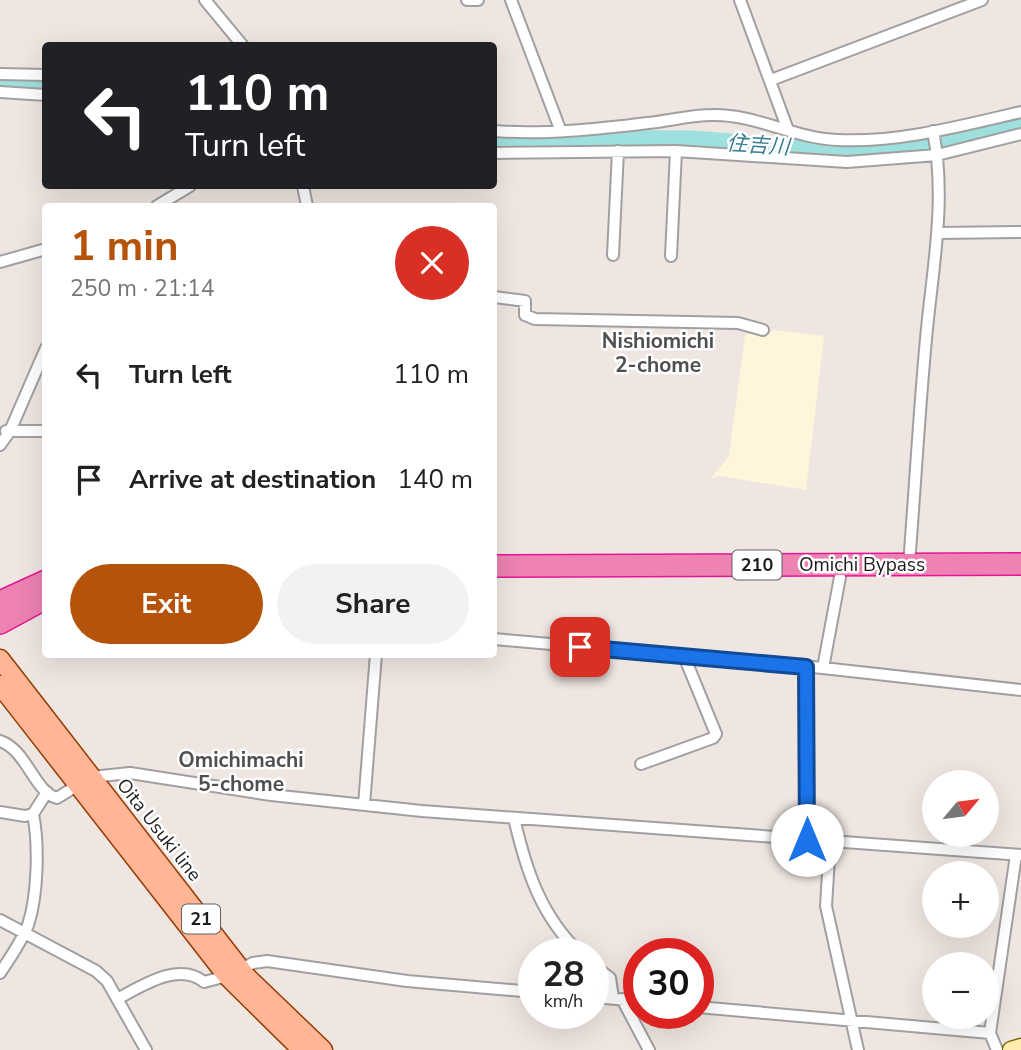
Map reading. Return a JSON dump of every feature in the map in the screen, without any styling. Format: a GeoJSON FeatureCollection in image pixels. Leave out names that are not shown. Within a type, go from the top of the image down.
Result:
{"type":"FeatureCollection","features":[{"type":"Feature","properties":{"kind":"highway","name":"Omichi Bypass"},"geometry":{"type":"LineString","coordinates":[[497,566],[1021,564]]}},
{"type":"Feature","properties":{"kind":"highway","name":"Omichi Bypass"},"geometry":{"type":"LineString","coordinates":[[497,578],[1021,577]]}},
{"type":"Feature","properties":{"kind":"highway"},"geometry":{"type":"LineString","coordinates":[[0,602],[42,583]]}},
{"type":"Feature","properties":{"kind":"highway"},"geometry":{"type":"LineString","coordinates":[[0,624],[42,600]]}},
{"type":"Feature","properties":{"kind":"main road","name":"Oita Usuki line"},"geometry":{"type":"LineString","coordinates":[[0,659],[84,782]]}},
{"type":"Feature","properties":{"kind":"main road","name":"Oita Usuki line"},"geometry":{"type":"LineString","coordinates":[[0,685],[84,782],[234,972],[302,1050]]}},
{"type":"Feature","properties":{"kind":"main road","name":"Oita Usuki line"},"geometry":{"type":"LineString","coordinates":[[234,972],[323,1050]]}},
{"type":"Feature","properties":{"kind":"street"},"geometry":{"type":"LineString","coordinates":[[467,0],[478,0]]}},
{"type":"Feature","properties":{"kind":"street"},"geometry":{"type":"LineString","coordinates":[[511,0],[560,130]]}},
{"type":"Feature","properties":{"kind":"street"},"geometry":{"type":"LineString","coordinates":[[740,0],[788,131]]}},
{"type":"Feature","properties":{"kind":"street"},"geometry":{"type":"LineString","coordinates":[[771,80],[982,0]]}},
{"type":"Feature","properties":{"kind":"street"},"geometry":{"type":"LineString","coordinates":[[208,2],[240,42]]}},
{"type":"Feature","properties":{"kind":"street"},"geometry":{"type":"LineString","coordinates":[[0,74],[42,75]]}},
{"type":"Feature","properties":{"kind":"street"},"geometry":{"type":"LineString","coordinates":[[0,92],[42,95]]}},
{"type":"Feature","properties":{"kind":"street"},"geometry":{"type":"LineString","coordinates":[[497,131],[560,130],[715,115],[748,118],[788,131],[836,140],[900,137],[934,132],[1021,112]]}},
{"type":"Feature","properties":{"kind":"street"},"geometry":{"type":"LineString","coordinates":[[909,564],[926,338],[938,233],[934,132]]}},
{"type":"Feature","properties":{"kind":"street"},"geometry":{"type":"LineString","coordinates":[[497,153],[676,151],[847,162],[936,152],[1021,134]]}},
{"type":"Feature","properties":{"kind":"street"},"geometry":{"type":"LineString","coordinates":[[613,255],[618,151]]}},
{"type":"Feature","properties":{"kind":"street"},"geometry":{"type":"LineString","coordinates":[[671,256],[676,151]]}},
{"type":"Feature","properties":{"kind":"street"},"geometry":{"type":"LineString","coordinates":[[162,203],[185,189]]}},
{"type":"Feature","properties":{"kind":"street"},"geometry":{"type":"LineString","coordinates":[[938,233],[1021,232]]}},
{"type":"Feature","properties":{"kind":"street"},"geometry":{"type":"LineString","coordinates":[[0,262],[42,250]]}},
{"type":"Feature","properties":{"kind":"street"},"geometry":{"type":"LineString","coordinates":[[497,297],[524,301],[525,315],[535,319],[738,323],[763,330]]}},
{"type":"Feature","properties":{"kind":"street"},"geometry":{"type":"LineString","coordinates":[[0,445],[42,356]]}},
{"type":"Feature","properties":{"kind":"street"},"geometry":{"type":"LineString","coordinates":[[5,431],[42,430]]}},
{"type":"Feature","properties":{"kind":"street"},"geometry":{"type":"LineString","coordinates":[[823,668],[840,577]]}},
{"type":"Feature","properties":{"kind":"street"},"geometry":{"type":"LineString","coordinates":[[497,639],[823,668],[1021,690]]}},
{"type":"Feature","properties":{"kind":"street"},"geometry":{"type":"LineString","coordinates":[[642,764],[682,751],[713,738],[716,734],[684,656]]}},
{"type":"Feature","properties":{"kind":"street"},"geometry":{"type":"LineString","coordinates":[[364,805],[376,658]]}},
{"type":"Feature","properties":{"kind":"street"},"geometry":{"type":"LineString","coordinates":[[806,667],[807,840]]}},
{"type":"Feature","properties":{"kind":"street"},"geometry":{"type":"LineString","coordinates":[[0,741],[19,754],[53,797],[61,797],[84,782],[130,773],[364,805],[1018,855],[990,1033],[998,1050]]}},
{"type":"Feature","properties":{"kind":"street"},"geometry":{"type":"LineString","coordinates":[[0,972],[25,931],[33,893],[37,840],[33,814],[47,792]]}},
{"type":"Feature","properties":{"kind":"street"},"geometry":{"type":"LineString","coordinates":[[0,812],[25,816],[33,814]]}},
{"type":"Feature","properties":{"kind":"street"},"geometry":{"type":"LineString","coordinates":[[514,818],[522,853],[545,912],[564,938]]}},
{"type":"Feature","properties":{"kind":"street"},"geometry":{"type":"LineString","coordinates":[[830,841],[826,906],[858,1050]]}},
{"type":"Feature","properties":{"kind":"street"},"geometry":{"type":"LineString","coordinates":[[0,920],[96,971],[107,981],[146,1050]]}},
{"type":"Feature","properties":{"kind":"street"},"geometry":{"type":"LineString","coordinates":[[117,999],[148,983],[180,973],[195,974],[204,982],[267,961],[407,981],[518,991]]}},
{"type":"Feature","properties":{"kind":"street"},"geometry":{"type":"LineString","coordinates":[[609,977],[618,999],[649,1050]]}},
{"type":"Feature","properties":{"kind":"street"},"geometry":{"type":"LineString","coordinates":[[609,998],[623,999]]}},
{"type":"Feature","properties":{"kind":"street"},"geometry":{"type":"LineString","coordinates":[[714,1009],[990,1033]]}},
{"type":"Feature","properties":{"kind":"street"},"geometry":{"type":"LineString","coordinates":[[1011,1050],[1021,1047]]}},
{"type":"Feature","properties":{"kind":"shaded area"},"geometry":{"type":"Polygon","coordinates":[[[774,330],[824,336],[806,490],[720,476],[711,478],[729,456],[745,336],[750,332],[766,335],[774,330]]]}},
{"type":"Feature","properties":{"kind":"waterway","name":"住吉川"},"geometry":{"type":"LineString","coordinates":[[0,79],[42,84]]}},
{"type":"Feature","properties":{"kind":"waterway","name":"住吉川"},"geometry":{"type":"LineString","coordinates":[[497,139],[692,140],[848,152],[929,144],[1021,125]]}},
{"type":"Feature","properties":{"kind":"district","name":"Nishiomichi 2-chome"},"geometry":{"type":"Point","coordinates":[658,353]}},
{"type":"Feature","properties":{"kind":"district","name":"Omichimachi 5-chome"},"geometry":{"type":"Point","coordinates":[241,772]}},
{"type":"Feature","properties":{"kind":"route"},"geometry":{"type":"LineString","coordinates":[[580,647],[806,667],[807,840]]}}]}
